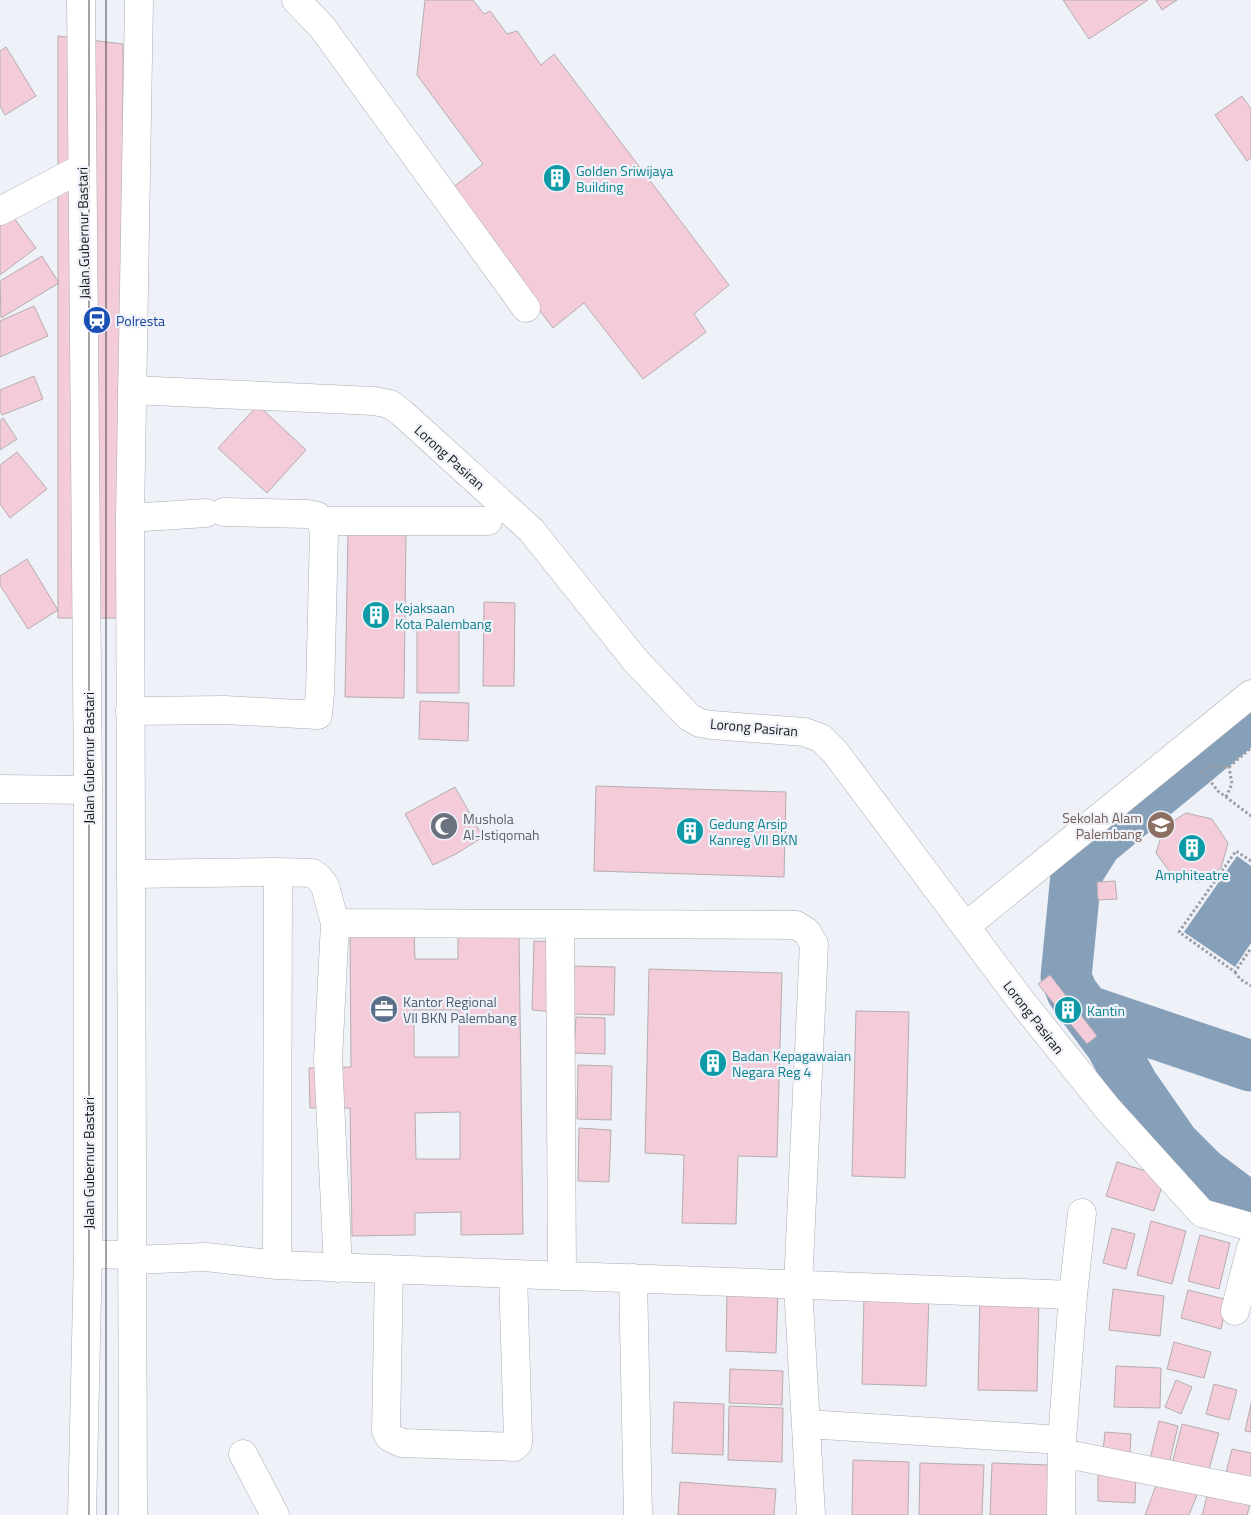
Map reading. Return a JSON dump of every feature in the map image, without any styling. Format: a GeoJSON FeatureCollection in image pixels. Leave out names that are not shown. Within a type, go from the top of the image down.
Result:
{"type":"FeatureCollection","features":[{"type":"Feature","properties":{"kind":"main road"},"geometry":{"type":"LineString","coordinates":[[133,1515],[130,518],[140,0]]}},
{"type":"Feature","properties":{"kind":"main road"},"geometry":{"type":"LineString","coordinates":[[296,0],[322,27],[526,308]]}},
{"type":"Feature","properties":{"kind":"main road","name":"Jalan Gubernur Bastari"},"geometry":{"type":"LineString","coordinates":[[79,2],[88,790],[88,1254],[82,1515]]}},
{"type":"Feature","properties":{"kind":"main road"},"geometry":{"type":"LineString","coordinates":[[0,211],[82,168]]}},
{"type":"Feature","properties":{"kind":"main road","name":"Lorong Pasiran"},"geometry":{"type":"LineString","coordinates":[[132,390],[374,400],[390,404],[402,412],[531,530],[635,660],[689,717],[700,723],[712,725],[804,732],[821,738],[835,752],[1022,1002],[1108,1109],[1202,1213],[1251,1227]]}},
{"type":"Feature","properties":{"kind":"main road"},"geometry":{"type":"LineString","coordinates":[[130,518],[215,512],[307,514],[317,516],[321,521],[324,532],[318,715],[225,710],[130,711]]}},
{"type":"Feature","properties":{"kind":"main road"},"geometry":{"type":"LineString","coordinates":[[321,521],[488,521]]}},
{"type":"Feature","properties":{"kind":"main road"},"geometry":{"type":"LineString","coordinates":[[966,926],[1251,694]]}},
{"type":"Feature","properties":{"kind":"main road"},"geometry":{"type":"LineString","coordinates":[[0,789],[88,790]]}},
{"type":"Feature","properties":{"kind":"main road"},"geometry":{"type":"LineString","coordinates":[[277,1265],[278,872]]}},
{"type":"Feature","properties":{"kind":"main road"},"geometry":{"type":"LineString","coordinates":[[131,874],[312,873],[325,886],[335,923],[328,1060],[338,1268]]}},
{"type":"Feature","properties":{"kind":"main road"},"geometry":{"type":"LineString","coordinates":[[335,923],[560,925],[796,924],[807,932],[814,944],[798,1285],[811,1515]]}},
{"type":"Feature","properties":{"kind":"main road"},"geometry":{"type":"LineString","coordinates":[[560,925],[562,1276]]}},
{"type":"Feature","properties":{"kind":"main road"},"geometry":{"type":"LineString","coordinates":[[1061,1515],[1062,1446],[1073,1294],[1082,1213]]}},
{"type":"Feature","properties":{"kind":"main road"},"geometry":{"type":"LineString","coordinates":[[1234,1311],[1251,1248]]}},
{"type":"Feature","properties":{"kind":"main road"},"geometry":{"type":"LineString","coordinates":[[88,1254],[132,1257],[206,1257],[277,1265],[338,1268],[1073,1294]]}},
{"type":"Feature","properties":{"kind":"main road"},"geometry":{"type":"LineString","coordinates":[[389,1269],[386,1431],[389,1437],[402,1443],[514,1447],[518,1443],[513,1274]]}},
{"type":"Feature","properties":{"kind":"main road"},"geometry":{"type":"LineString","coordinates":[[633,1278],[638,1515]]}},
{"type":"Feature","properties":{"kind":"main road"},"geometry":{"type":"LineString","coordinates":[[806,1424],[1062,1446],[1251,1491]]}},
{"type":"Feature","properties":{"kind":"main road"},"geometry":{"type":"LineString","coordinates":[[243,1454],[275,1515]]}},
{"type":"Feature","properties":{"kind":"path"},"geometry":{"type":"LineString","coordinates":[[1251,748],[1230,766],[1213,766],[1201,769],[1218,791],[1251,816]]}},
{"type":"Feature","properties":{"kind":"path"},"geometry":{"type":"LineString","coordinates":[[1226,797],[1232,784],[1230,766]]}},
{"type":"Feature","properties":{"kind":"path"},"geometry":{"type":"LineString","coordinates":[[1251,861],[1236,851],[1179,932],[1235,972],[1240,979],[1251,986]]}},
{"type":"Feature","properties":{"kind":"path"},"geometry":{"type":"LineString","coordinates":[[1235,972],[1251,948]]}},
{"type":"Feature","properties":{"kind":"water"},"geometry":{"type":"Polygon","coordinates":[[[1237,856],[1251,866],[1251,943],[1235,967],[1184,932],[1237,856]]]}},
{"type":"Feature","properties":{"kind":"building","name":"Golden Sriwijaya Building"},"geometry":{"type":"Polygon","coordinates":[[[425,0],[473,0],[484,14],[490,11],[507,34],[517,31],[541,65],[554,54],[729,285],[694,314],[706,332],[643,379],[584,303],[553,328],[448,191],[483,164],[417,75],[425,0]]]}},
{"type":"Feature","properties":{"kind":"building"},"geometry":{"type":"Polygon","coordinates":[[[1063,0],[1148,0],[1089,39],[1063,0]]]}},
{"type":"Feature","properties":{"kind":"building"},"geometry":{"type":"Polygon","coordinates":[[[1156,0],[1177,0],[1162,10],[1156,0]]]}},
{"type":"Feature","properties":{"kind":"building"},"geometry":{"type":"Polygon","coordinates":[[[58,36],[123,44],[123,618],[58,618],[58,36]]]}},
{"type":"Feature","properties":{"kind":"building"},"geometry":{"type":"Polygon","coordinates":[[[6,47],[36,96],[5,115],[0,106],[0,51],[6,47]]]}},
{"type":"Feature","properties":{"kind":"building"},"geometry":{"type":"Polygon","coordinates":[[[1242,96],[1251,109],[1251,158],[1247,161],[1215,115],[1242,96]]]}},
{"type":"Feature","properties":{"kind":"building"},"geometry":{"type":"Polygon","coordinates":[[[11,214],[36,248],[0,275],[0,223],[11,214]]]}},
{"type":"Feature","properties":{"kind":"building"},"geometry":{"type":"Polygon","coordinates":[[[42,256],[59,283],[1,318],[0,281],[42,256]]]}},
{"type":"Feature","properties":{"kind":"building"},"geometry":{"type":"Polygon","coordinates":[[[34,306],[48,336],[0,357],[0,321],[34,306]]]}},
{"type":"Feature","properties":{"kind":"building"},"geometry":{"type":"Polygon","coordinates":[[[34,376],[43,399],[2,415],[0,410],[0,390],[34,376]]]}},
{"type":"Feature","properties":{"kind":"building"},"geometry":{"type":"Polygon","coordinates":[[[258,405],[306,450],[267,493],[218,448],[258,405]]]}},
{"type":"Feature","properties":{"kind":"building"},"geometry":{"type":"Polygon","coordinates":[[[3,418],[17,439],[0,450],[0,421],[3,418]]]}},
{"type":"Feature","properties":{"kind":"building"},"geometry":{"type":"Polygon","coordinates":[[[17,452],[47,489],[10,518],[0,504],[0,465],[17,452]]]}},
{"type":"Feature","properties":{"kind":"building","name":"Kejaksaan Kota Palembang"},"geometry":{"type":"Polygon","coordinates":[[[348,531],[406,533],[404,698],[345,697],[348,531]]]}},
{"type":"Feature","properties":{"kind":"building"},"geometry":{"type":"Polygon","coordinates":[[[27,559],[58,610],[28,629],[0,585],[0,576],[27,559]]]}},
{"type":"Feature","properties":{"kind":"building","name":"Kejaksaan Kota Palembang"},"geometry":{"type":"Polygon","coordinates":[[[484,602],[515,603],[514,686],[483,686],[484,602]]]}},
{"type":"Feature","properties":{"kind":"building","name":"Kejaksaan Kota Palembang"},"geometry":{"type":"Polygon","coordinates":[[[417,624],[459,625],[459,693],[417,693],[417,624]]]}},
{"type":"Feature","properties":{"kind":"building"},"geometry":{"type":"Polygon","coordinates":[[[420,701],[469,703],[468,741],[419,739],[420,701]]]}},
{"type":"Feature","properties":{"kind":"building","name":"Gedung Arsip Kanreg VII BKN"},"geometry":{"type":"Polygon","coordinates":[[[596,786],[786,792],[784,877],[594,871],[596,786]]]}},
{"type":"Feature","properties":{"kind":"building","name":"Mushola Al-Istiqomah"},"geometry":{"type":"Polygon","coordinates":[[[455,787],[483,837],[456,854],[433,865],[405,814],[455,787]]]}},
{"type":"Feature","properties":{"kind":"building","name":"Amphiteatre"},"geometry":{"type":"Polygon","coordinates":[[[1186,813],[1212,819],[1228,843],[1221,868],[1199,882],[1174,878],[1156,853],[1164,827],[1186,813]]]}},
{"type":"Feature","properties":{"kind":"building"},"geometry":{"type":"Polygon","coordinates":[[[1115,881],[1117,899],[1098,900],[1097,882],[1115,881]]]}},
{"type":"Feature","properties":{"kind":"building"},"geometry":{"type":"Polygon","coordinates":[[[350,933],[414,933],[415,959],[458,959],[458,934],[519,934],[523,1234],[461,1235],[461,1212],[415,1213],[415,1235],[352,1236],[350,1108],[310,1108],[309,1068],[351,1067],[350,933]],[[414,1010],[414,1057],[459,1057],[459,1010],[414,1010]],[[460,1112],[415,1113],[416,1159],[460,1159],[460,1112]]]}},
{"type":"Feature","properties":{"kind":"building"},"geometry":{"type":"Polygon","coordinates":[[[534,941],[556,942],[555,1012],[532,1010],[534,941]]]}},
{"type":"Feature","properties":{"kind":"building"},"geometry":{"type":"Polygon","coordinates":[[[574,966],[615,967],[614,1015],[573,1014],[574,966]]]}},
{"type":"Feature","properties":{"kind":"building","name":"Badan Kepagawaian Negara Reg 4"},"geometry":{"type":"Polygon","coordinates":[[[649,969],[782,973],[777,1157],[738,1156],[736,1224],[682,1223],[684,1155],[645,1153],[649,969]]]}},
{"type":"Feature","properties":{"kind":"building","name":"Kantin"},"geometry":{"type":"Polygon","coordinates":[[[1050,975],[1097,1036],[1087,1044],[1038,984],[1050,975]]]}},
{"type":"Feature","properties":{"kind":"building","name":"Badan Kepagawaian Negara Reg 4"},"geometry":{"type":"Polygon","coordinates":[[[856,1011],[909,1012],[905,1178],[852,1176],[856,1011]]]}},
{"type":"Feature","properties":{"kind":"building"},"geometry":{"type":"Polygon","coordinates":[[[576,1017],[605,1018],[605,1054],[574,1053],[576,1017]]]}},
{"type":"Feature","properties":{"kind":"building"},"geometry":{"type":"Polygon","coordinates":[[[578,1065],[612,1066],[611,1120],[577,1119],[578,1065]]]}},
{"type":"Feature","properties":{"kind":"building"},"geometry":{"type":"Polygon","coordinates":[[[579,1128],[611,1130],[609,1182],[578,1181],[579,1128]]]}},
{"type":"Feature","properties":{"kind":"building"},"geometry":{"type":"Polygon","coordinates":[[[1117,1162],[1165,1177],[1154,1211],[1106,1196],[1117,1162]]]}},
{"type":"Feature","properties":{"kind":"building"},"geometry":{"type":"Polygon","coordinates":[[[1151,1221],[1186,1231],[1172,1284],[1137,1275],[1151,1221]]]}},
{"type":"Feature","properties":{"kind":"building"},"geometry":{"type":"Polygon","coordinates":[[[1112,1228],[1135,1234],[1126,1269],[1103,1263],[1112,1228]]]}},
{"type":"Feature","properties":{"kind":"building"},"geometry":{"type":"Polygon","coordinates":[[[1200,1235],[1230,1243],[1219,1289],[1188,1281],[1200,1235]]]}},
{"type":"Feature","properties":{"kind":"building"},"geometry":{"type":"Polygon","coordinates":[[[1113,1289],[1164,1296],[1160,1336],[1109,1330],[1113,1289]]]}},
{"type":"Feature","properties":{"kind":"building"},"geometry":{"type":"Polygon","coordinates":[[[1188,1290],[1228,1300],[1221,1329],[1181,1318],[1188,1290]]]}},
{"type":"Feature","properties":{"kind":"building"},"geometry":{"type":"Polygon","coordinates":[[[727,1291],[778,1292],[776,1353],[726,1351],[727,1291]]]}},
{"type":"Feature","properties":{"kind":"building"},"geometry":{"type":"Polygon","coordinates":[[[980,1294],[1039,1296],[1037,1391],[978,1390],[980,1294]]]}},
{"type":"Feature","properties":{"kind":"building"},"geometry":{"type":"Polygon","coordinates":[[[864,1296],[929,1298],[926,1386],[862,1384],[864,1296]]]}},
{"type":"Feature","properties":{"kind":"building"},"geometry":{"type":"Polygon","coordinates":[[[1174,1342],[1211,1352],[1204,1378],[1167,1369],[1174,1342]]]}},
{"type":"Feature","properties":{"kind":"building"},"geometry":{"type":"Polygon","coordinates":[[[1116,1366],[1161,1368],[1160,1408],[1114,1407],[1116,1366]]]}},
{"type":"Feature","properties":{"kind":"building"},"geometry":{"type":"Polygon","coordinates":[[[730,1369],[783,1371],[782,1405],[729,1403],[730,1369]]]}},
{"type":"Feature","properties":{"kind":"building"},"geometry":{"type":"Polygon","coordinates":[[[1176,1380],[1192,1387],[1181,1414],[1165,1407],[1176,1380]]]}},
{"type":"Feature","properties":{"kind":"building"},"geometry":{"type":"Polygon","coordinates":[[[1214,1384],[1237,1390],[1229,1420],[1206,1414],[1214,1384]]]}},
{"type":"Feature","properties":{"kind":"building"},"geometry":{"type":"Polygon","coordinates":[[[674,1402],[724,1404],[723,1455],[672,1453],[674,1402]]]}},
{"type":"Feature","properties":{"kind":"building"},"geometry":{"type":"Polygon","coordinates":[[[1251,1404],[1251,1432],[1245,1431],[1251,1404]]]}},
{"type":"Feature","properties":{"kind":"building"},"geometry":{"type":"Polygon","coordinates":[[[729,1406],[783,1408],[782,1462],[728,1460],[729,1406]]]}},
{"type":"Feature","properties":{"kind":"building"},"geometry":{"type":"Polygon","coordinates":[[[1159,1421],[1178,1426],[1169,1464],[1150,1459],[1159,1421]]]}},
{"type":"Feature","properties":{"kind":"building"},"geometry":{"type":"Polygon","coordinates":[[[1182,1424],[1219,1433],[1208,1473],[1172,1464],[1182,1424]]]}},
{"type":"Feature","properties":{"kind":"building"},"geometry":{"type":"Polygon","coordinates":[[[1105,1432],[1131,1434],[1130,1453],[1103,1451],[1105,1432]]]}},
{"type":"Feature","properties":{"kind":"building"},"geometry":{"type":"Polygon","coordinates":[[[1232,1449],[1251,1453],[1251,1488],[1224,1481],[1232,1449]]]}},
{"type":"Feature","properties":{"kind":"building"},"geometry":{"type":"Polygon","coordinates":[[[853,1460],[909,1462],[908,1515],[852,1515],[853,1460]]]}},
{"type":"Feature","properties":{"kind":"building"},"geometry":{"type":"Polygon","coordinates":[[[920,1463],[984,1465],[982,1515],[919,1515],[920,1463]]]}},
{"type":"Feature","properties":{"kind":"building"},"geometry":{"type":"Polygon","coordinates":[[[992,1463],[1049,1465],[1048,1515],[990,1515],[992,1463]]]}},
{"type":"Feature","properties":{"kind":"building"},"geometry":{"type":"Polygon","coordinates":[[[1098,1470],[1136,1472],[1135,1503],[1098,1501],[1098,1470]]]}},
{"type":"Feature","properties":{"kind":"building"},"geometry":{"type":"Polygon","coordinates":[[[1160,1475],[1199,1490],[1189,1515],[1145,1515],[1160,1475]]]}},
{"type":"Feature","properties":{"kind":"building"},"geometry":{"type":"Polygon","coordinates":[[[680,1482],[776,1489],[774,1515],[678,1515],[680,1482]]]}},
{"type":"Feature","properties":{"kind":"building"},"geometry":{"type":"Polygon","coordinates":[[[1208,1493],[1250,1504],[1247,1515],[1202,1515],[1208,1493]]]}},
{"type":"Feature","properties":{"kind":"waterway"},"geometry":{"type":"LineString","coordinates":[[1251,715],[1097,842],[1076,875],[1066,977],[1072,992],[1111,1045],[1133,1085],[1174,1144],[1203,1173],[1251,1207]]}},
{"type":"Feature","properties":{"kind":"waterway"},"geometry":{"type":"LineString","coordinates":[[1085,1010],[1251,1066]]}},
{"type":"Feature","properties":{"kind":"tram line"},"geometry":{"type":"LineString","coordinates":[[89,0],[89,1515]]}},
{"type":"Feature","properties":{"kind":"tram line"},"geometry":{"type":"LineString","coordinates":[[106,0],[106,1515]]}},
{"type":"Feature","properties":{"kind":"place","name":"Golden Sriwijaya Building"},"geometry":{"type":"Point","coordinates":[557,178]}},
{"type":"Feature","properties":{"kind":"place","name":"Polresta"},"geometry":{"type":"Point","coordinates":[97,320]}},
{"type":"Feature","properties":{"kind":"place","name":"Kejaksaan Kota Palembang"},"geometry":{"type":"Point","coordinates":[376,615]}},
{"type":"Feature","properties":{"kind":"place","name":"Sekolah Alam Palembang"},"geometry":{"type":"Point","coordinates":[1161,825]}},
{"type":"Feature","properties":{"kind":"place","name":"Mushola Al-Istiqomah"},"geometry":{"type":"Point","coordinates":[444,826]}},
{"type":"Feature","properties":{"kind":"place","name":"Gedung Arsip Kanreg VII BKN"},"geometry":{"type":"Point","coordinates":[690,831]}},
{"type":"Feature","properties":{"kind":"place","name":"Amphiteatre"},"geometry":{"type":"Point","coordinates":[1192,848]}},
{"type":"Feature","properties":{"kind":"place","name":"Kantor Regional VII BKN Palembang"},"geometry":{"type":"Point","coordinates":[384,1009]}},
{"type":"Feature","properties":{"kind":"place","name":"Kantin"},"geometry":{"type":"Point","coordinates":[1068,1010]}},
{"type":"Feature","properties":{"kind":"place","name":"Badan Kepagawaian Negara Reg 4"},"geometry":{"type":"Point","coordinates":[713,1063]}}]}
